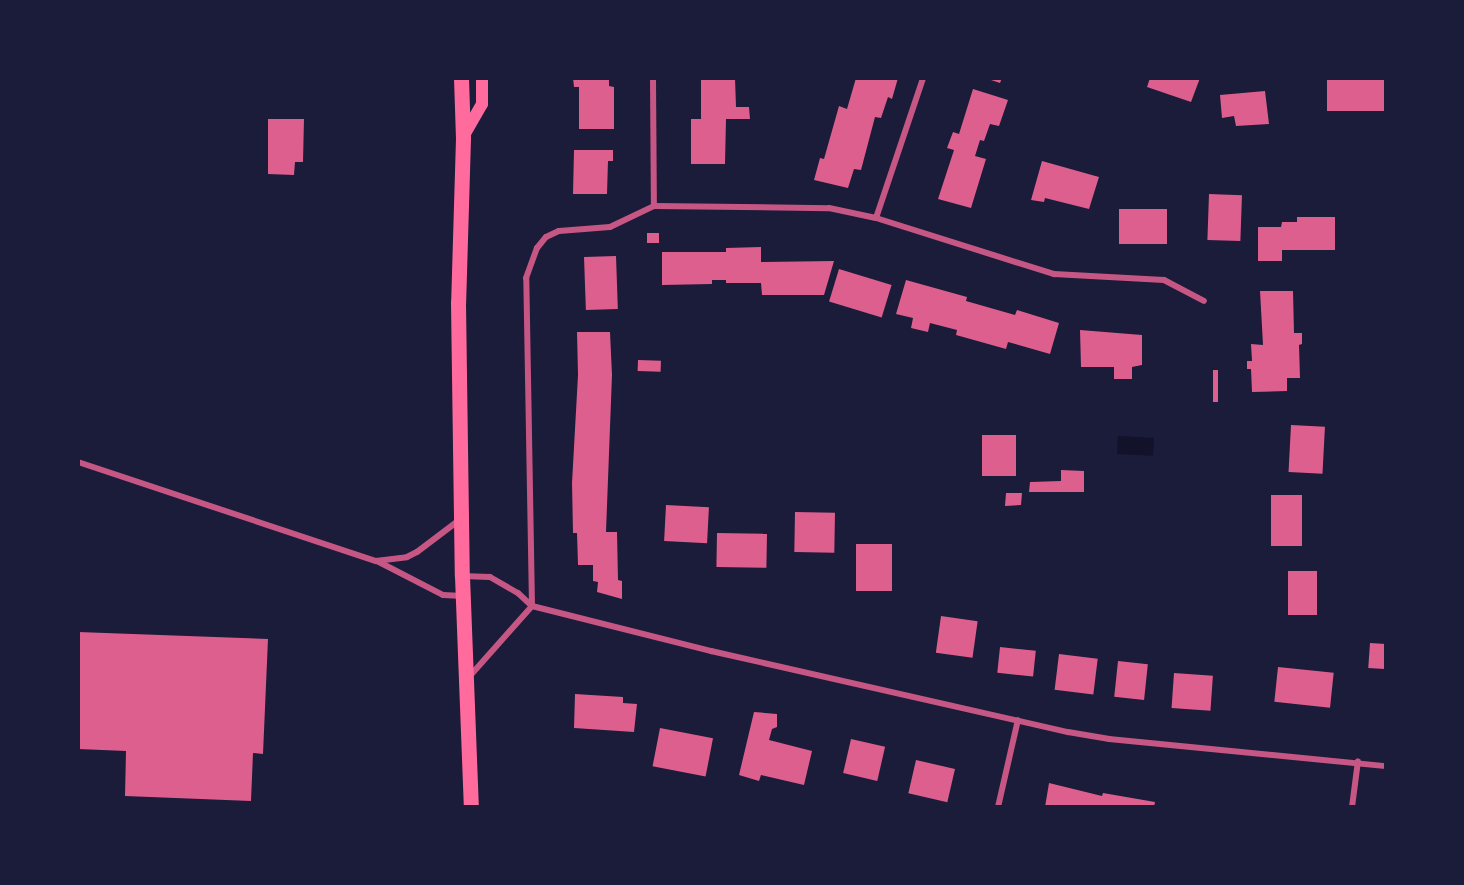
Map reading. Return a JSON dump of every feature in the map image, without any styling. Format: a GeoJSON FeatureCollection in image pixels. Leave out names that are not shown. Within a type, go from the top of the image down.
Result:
{"type":"FeatureCollection","features":[{"type":"Feature","properties":{"kind":"main road"},"geometry":{"type":"LineString","coordinates":[[461,78],[463,138],[458,303],[462,576],[471,807]]}},
{"type":"Feature","properties":{"kind":"main road"},"geometry":{"type":"LineString","coordinates":[[463,138],[482,104],[482,78]]}},
{"type":"Feature","properties":{"kind":"street"},"geometry":{"type":"LineString","coordinates":[[653,78],[654,207]]}},
{"type":"Feature","properties":{"kind":"street"},"geometry":{"type":"LineString","coordinates":[[876,218],[923,78]]}},
{"type":"Feature","properties":{"kind":"street"},"geometry":{"type":"LineString","coordinates":[[465,681],[532,606],[526,278],[531,260],[546,237],[559,231],[610,227],[654,207],[829,208],[876,218],[1053,274],[1072,277],[1164,280],[1204,300]]}},
{"type":"Feature","properties":{"kind":"street"},"geometry":{"type":"LineString","coordinates":[[78,462],[376,561],[443,595],[464,596]]}},
{"type":"Feature","properties":{"kind":"street"},"geometry":{"type":"LineString","coordinates":[[376,561],[407,557],[461,519]]}},
{"type":"Feature","properties":{"kind":"street"},"geometry":{"type":"LineString","coordinates":[[462,576],[490,577],[518,593],[532,606],[711,651],[1109,739],[1358,761],[1386,766]]}},
{"type":"Feature","properties":{"kind":"street"},"geometry":{"type":"LineString","coordinates":[[998,807],[1018,720]]}},
{"type":"Feature","properties":{"kind":"street"},"geometry":{"type":"LineString","coordinates":[[1352,807],[1358,761]]}},
{"type":"Feature","properties":{"kind":"shaded area"},"geometry":{"type":"Polygon","coordinates":[[[1118,436],[1154,438],[1153,456],[1117,454],[1118,436]]]}},
{"type":"Feature","properties":{"kind":"building"},"geometry":{"type":"Polygon","coordinates":[[[573,78],[609,78],[609,86],[614,87],[614,129],[579,129],[579,87],[574,87],[573,78]]]}},
{"type":"Feature","properties":{"kind":"building"},"geometry":{"type":"Polygon","coordinates":[[[701,78],[735,78],[736,107],[749,107],[750,119],[726,119],[725,164],[691,164],[691,119],[701,119],[701,78]]]}},
{"type":"Feature","properties":{"kind":"building"},"geometry":{"type":"Polygon","coordinates":[[[856,78],[898,78],[892,99],[888,97],[881,118],[875,117],[861,170],[854,169],[848,188],[814,180],[820,158],[824,159],[839,106],[847,109],[856,78]]]}},
{"type":"Feature","properties":{"kind":"building"},"geometry":{"type":"Polygon","coordinates":[[[985,78],[1002,78],[1000,83],[985,78]]]}},
{"type":"Feature","properties":{"kind":"building"},"geometry":{"type":"Polygon","coordinates":[[[1150,78],[1200,78],[1191,102],[1147,87],[1150,78]]]}},
{"type":"Feature","properties":{"kind":"building"},"geometry":{"type":"Polygon","coordinates":[[[1327,78],[1386,78],[1386,111],[1327,111],[1327,78]]]}},
{"type":"Feature","properties":{"kind":"building"},"geometry":{"type":"Polygon","coordinates":[[[973,89],[1008,100],[999,126],[990,124],[984,141],[980,140],[975,156],[986,159],[971,208],[938,199],[954,150],[947,148],[953,132],[959,134],[973,89]]]}},
{"type":"Feature","properties":{"kind":"building"},"geometry":{"type":"Polygon","coordinates":[[[1265,91],[1269,124],[1236,126],[1234,116],[1222,118],[1220,95],[1265,91]]]}},
{"type":"Feature","properties":{"kind":"building"},"geometry":{"type":"Polygon","coordinates":[[[268,119],[304,119],[303,162],[295,162],[294,175],[268,174],[268,119]]]}},
{"type":"Feature","properties":{"kind":"building"},"geometry":{"type":"Polygon","coordinates":[[[574,150],[613,150],[613,161],[608,161],[607,194],[573,194],[574,150]]]}},
{"type":"Feature","properties":{"kind":"building"},"geometry":{"type":"Polygon","coordinates":[[[1042,161],[1099,177],[1089,209],[1045,198],[1044,202],[1031,200],[1042,161]]]}},
{"type":"Feature","properties":{"kind":"building"},"geometry":{"type":"Polygon","coordinates":[[[1209,194],[1242,195],[1240,241],[1207,240],[1209,194]]]}},
{"type":"Feature","properties":{"kind":"building"},"geometry":{"type":"Polygon","coordinates":[[[1119,209],[1167,209],[1167,244],[1119,244],[1119,209]]]}},
{"type":"Feature","properties":{"kind":"building"},"geometry":{"type":"Polygon","coordinates":[[[1297,217],[1335,217],[1335,250],[1282,250],[1282,261],[1258,261],[1258,227],[1281,227],[1282,222],[1297,222],[1297,217]]]}},
{"type":"Feature","properties":{"kind":"building"},"geometry":{"type":"Polygon","coordinates":[[[647,233],[659,233],[659,243],[647,243],[647,233]]]}},
{"type":"Feature","properties":{"kind":"building"},"geometry":{"type":"Polygon","coordinates":[[[761,247],[761,262],[834,261],[824,295],[762,295],[761,283],[726,283],[726,280],[712,280],[712,284],[662,285],[662,252],[726,252],[726,248],[761,247]]]}},
{"type":"Feature","properties":{"kind":"building"},"geometry":{"type":"Polygon","coordinates":[[[616,256],[618,309],[586,310],[584,257],[616,256]]]}},
{"type":"Feature","properties":{"kind":"building"},"geometry":{"type":"Polygon","coordinates":[[[839,269],[892,285],[882,318],[829,302],[839,269]]]}},
{"type":"Feature","properties":{"kind":"building"},"geometry":{"type":"Polygon","coordinates":[[[906,280],[967,297],[966,301],[1015,315],[1017,310],[1059,323],[1050,354],[1008,342],[1006,349],[956,335],[957,330],[930,323],[928,332],[911,328],[913,318],[896,314],[906,280]]]}},
{"type":"Feature","properties":{"kind":"building"},"geometry":{"type":"Polygon","coordinates":[[[1260,291],[1293,291],[1294,333],[1302,333],[1302,344],[1299,345],[1300,378],[1287,378],[1287,391],[1252,392],[1251,369],[1247,369],[1247,361],[1252,361],[1251,344],[1263,345],[1260,291]]]}},
{"type":"Feature","properties":{"kind":"building"},"geometry":{"type":"Polygon","coordinates":[[[1080,330],[1142,335],[1142,365],[1132,367],[1132,379],[1114,379],[1114,367],[1081,367],[1080,330]]]}},
{"type":"Feature","properties":{"kind":"building"},"geometry":{"type":"Polygon","coordinates":[[[577,332],[610,332],[612,375],[606,532],[617,532],[618,580],[622,581],[622,599],[597,592],[598,582],[593,581],[593,565],[578,565],[577,533],[573,533],[572,483],[578,375],[577,332]]]}},
{"type":"Feature","properties":{"kind":"building"},"geometry":{"type":"Polygon","coordinates":[[[638,360],[661,361],[661,372],[638,371],[638,360]]]}},
{"type":"Feature","properties":{"kind":"building"},"geometry":{"type":"Polygon","coordinates":[[[1213,370],[1218,370],[1218,402],[1213,402],[1213,370]]]}},
{"type":"Feature","properties":{"kind":"building"},"geometry":{"type":"Polygon","coordinates":[[[1291,425],[1325,427],[1322,474],[1289,472],[1291,425]]]}},
{"type":"Feature","properties":{"kind":"building"},"geometry":{"type":"Polygon","coordinates":[[[982,435],[1016,435],[1016,476],[982,476],[982,435]]]}},
{"type":"Feature","properties":{"kind":"building"},"geometry":{"type":"Polygon","coordinates":[[[1061,470],[1084,471],[1084,492],[1029,492],[1030,482],[1061,481],[1061,470]]]}},
{"type":"Feature","properties":{"kind":"building"},"geometry":{"type":"Polygon","coordinates":[[[1006,493],[1022,493],[1021,505],[1005,506],[1006,493]]]}},
{"type":"Feature","properties":{"kind":"building"},"geometry":{"type":"Polygon","coordinates":[[[1271,495],[1302,495],[1302,546],[1271,546],[1271,495]]]}},
{"type":"Feature","properties":{"kind":"building"},"geometry":{"type":"Polygon","coordinates":[[[666,505],[709,507],[707,543],[664,541],[666,505]]]}},
{"type":"Feature","properties":{"kind":"building"},"geometry":{"type":"Polygon","coordinates":[[[795,512],[835,513],[834,553],[794,552],[795,512]]]}},
{"type":"Feature","properties":{"kind":"building"},"geometry":{"type":"Polygon","coordinates":[[[717,533],[767,534],[766,568],[716,567],[717,533]]]}},
{"type":"Feature","properties":{"kind":"building"},"geometry":{"type":"Polygon","coordinates":[[[856,544],[892,544],[892,591],[856,591],[856,544]]]}},
{"type":"Feature","properties":{"kind":"building"},"geometry":{"type":"Polygon","coordinates":[[[1288,571],[1317,571],[1317,615],[1288,615],[1288,571]]]}},
{"type":"Feature","properties":{"kind":"building"},"geometry":{"type":"Polygon","coordinates":[[[941,616],[978,621],[972,658],[936,653],[941,616]]]}},
{"type":"Feature","properties":{"kind":"building"},"geometry":{"type":"Polygon","coordinates":[[[78,632],[268,639],[263,754],[253,753],[251,801],[125,796],[126,751],[78,749],[78,632]]]}},
{"type":"Feature","properties":{"kind":"building"},"geometry":{"type":"Polygon","coordinates":[[[1370,643],[1386,644],[1384,669],[1368,668],[1370,643]]]}},
{"type":"Feature","properties":{"kind":"building"},"geometry":{"type":"Polygon","coordinates":[[[1000,647],[1036,651],[1033,677],[997,673],[1000,647]]]}},
{"type":"Feature","properties":{"kind":"building"},"geometry":{"type":"Polygon","coordinates":[[[1059,654],[1098,659],[1093,694],[1055,690],[1059,654]]]}},
{"type":"Feature","properties":{"kind":"building"},"geometry":{"type":"Polygon","coordinates":[[[1118,661],[1148,664],[1144,700],[1114,697],[1118,661]]]}},
{"type":"Feature","properties":{"kind":"building"},"geometry":{"type":"Polygon","coordinates":[[[1278,667],[1334,673],[1330,708],[1274,702],[1278,667]]]}},
{"type":"Feature","properties":{"kind":"building"},"geometry":{"type":"Polygon","coordinates":[[[1174,673],[1213,676],[1210,711],[1172,708],[1174,673]]]}},
{"type":"Feature","properties":{"kind":"building"},"geometry":{"type":"Polygon","coordinates":[[[575,694],[623,697],[623,703],[637,704],[634,732],[574,728],[575,694]]]}},
{"type":"Feature","properties":{"kind":"building"},"geometry":{"type":"Polygon","coordinates":[[[754,712],[777,714],[777,727],[772,729],[769,740],[812,751],[804,785],[761,775],[759,781],[739,775],[754,712]]]}},
{"type":"Feature","properties":{"kind":"building"},"geometry":{"type":"Polygon","coordinates":[[[660,728],[713,738],[706,777],[653,766],[660,728]]]}},
{"type":"Feature","properties":{"kind":"building"},"geometry":{"type":"Polygon","coordinates":[[[851,739],[885,747],[877,781],[843,773],[851,739]]]}},
{"type":"Feature","properties":{"kind":"building"},"geometry":{"type":"Polygon","coordinates":[[[916,760],[955,769],[947,802],[908,793],[916,760]]]}},
{"type":"Feature","properties":{"kind":"building"},"geometry":{"type":"Polygon","coordinates":[[[1049,783],[1102,796],[1103,793],[1155,802],[1154,807],[1045,807],[1049,783]]]}}]}
